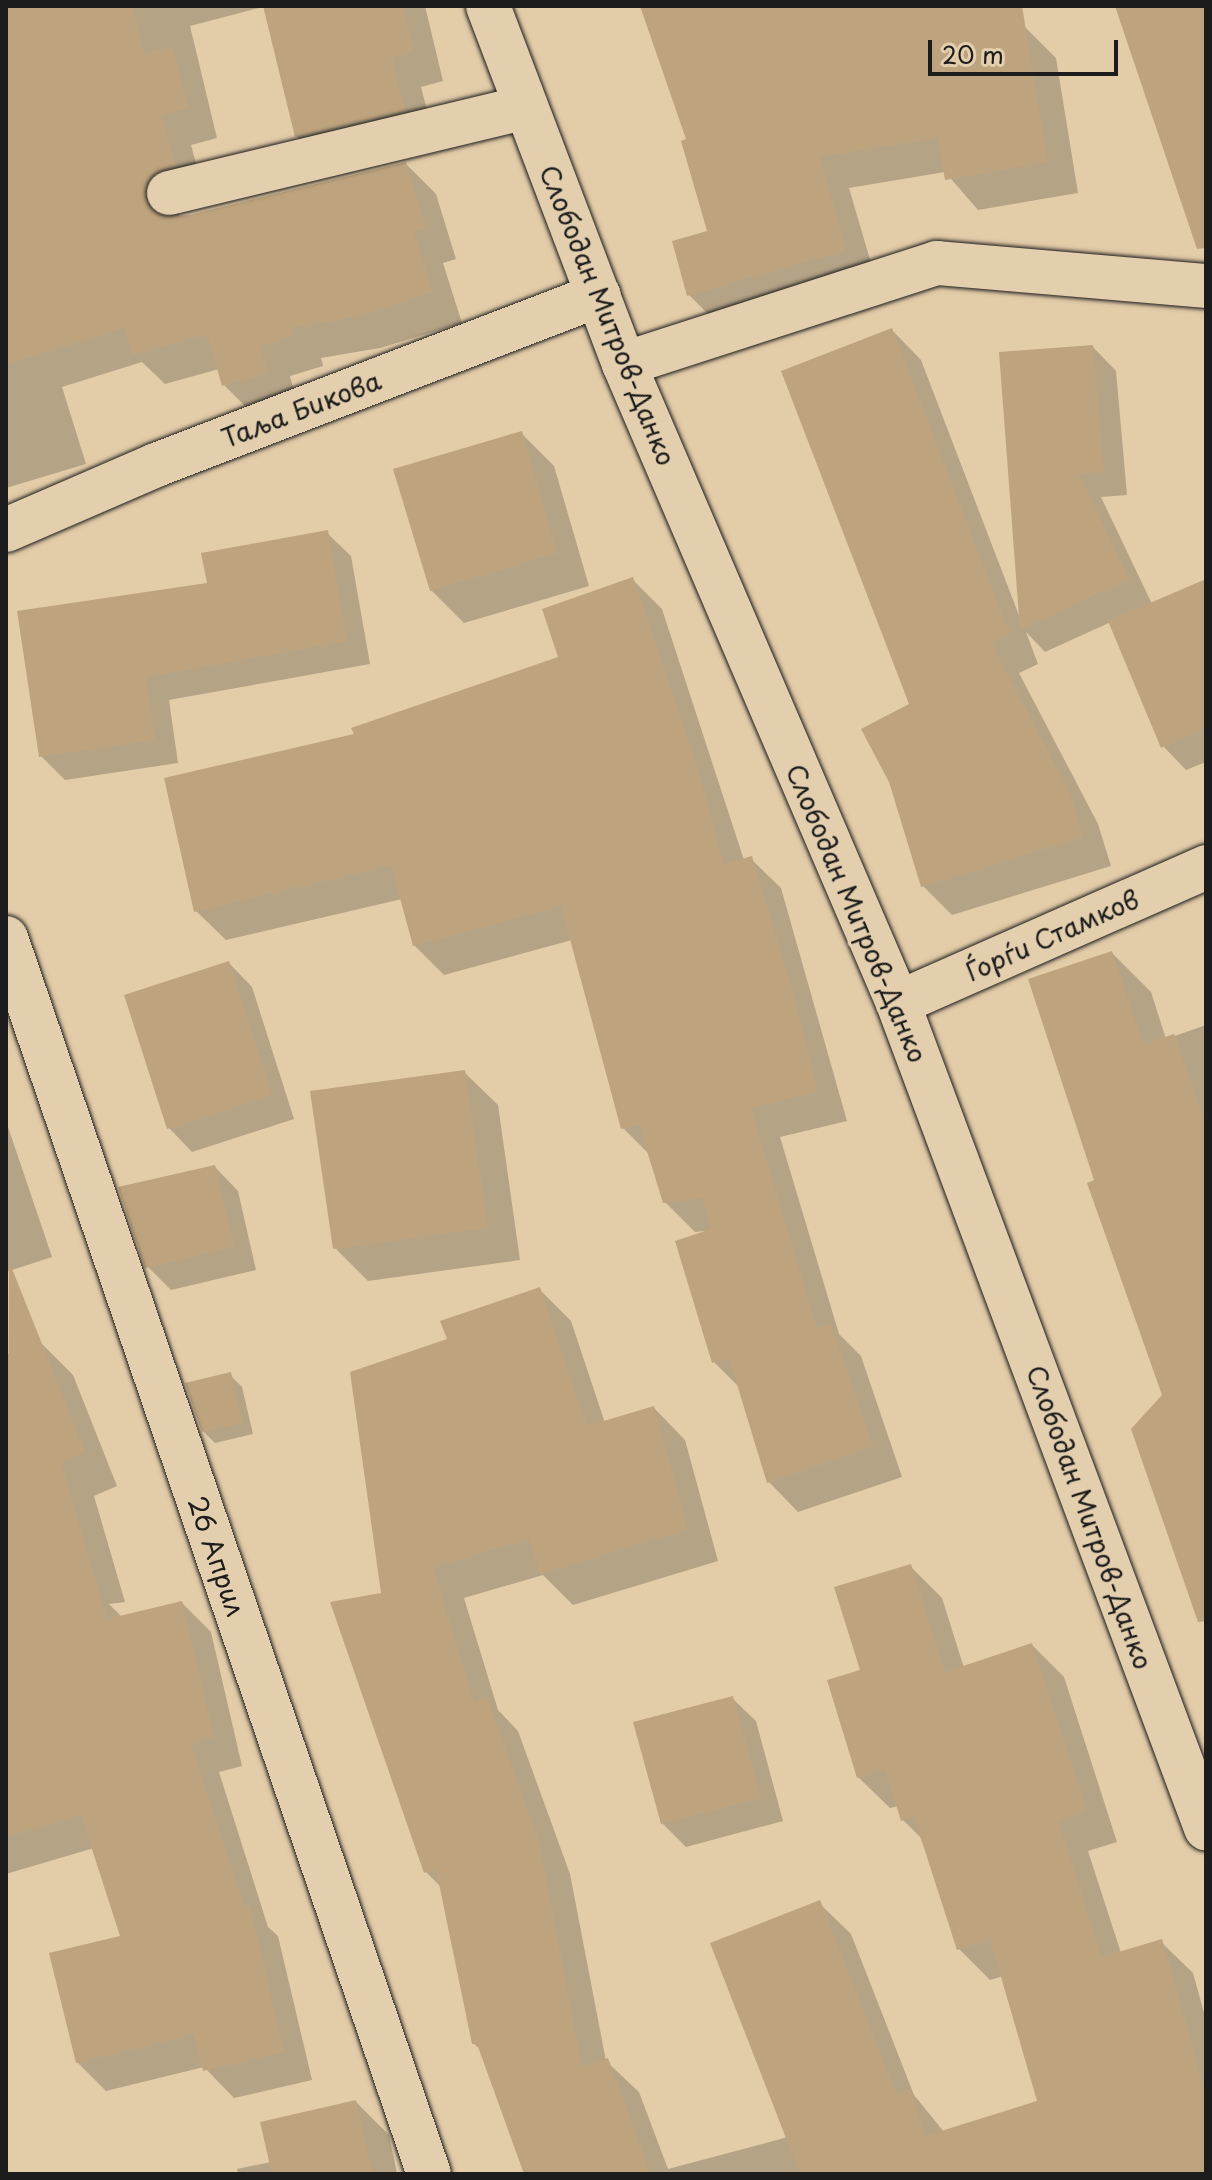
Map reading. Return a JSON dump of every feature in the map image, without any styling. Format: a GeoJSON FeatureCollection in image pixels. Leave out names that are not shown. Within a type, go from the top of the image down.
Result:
{"type":"FeatureCollection","features":[{"type":"Feature","properties":{"kind":"street","name":"Слободан Митров-Данко"},"geometry":{"type":"LineString","coordinates":[[488,6],[624,364],[898,1003],[1206,1828]]}},
{"type":"Feature","properties":{"kind":"street"},"geometry":{"type":"LineString","coordinates":[[169,193],[526,107]]}},
{"type":"Feature","properties":{"kind":"street"},"geometry":{"type":"LineString","coordinates":[[624,364],[937,263],[1206,286]]}},
{"type":"Feature","properties":{"kind":"street","name":"Таља Бикова"},"geometry":{"type":"LineString","coordinates":[[6,530],[156,465],[599,295]]}},
{"type":"Feature","properties":{"kind":"street","name":"Ѓорѓи Стамков"},"geometry":{"type":"LineString","coordinates":[[898,1003],[1206,867]]}},
{"type":"Feature","properties":{"kind":"street","name":"26 Април"},"geometry":{"type":"LineString","coordinates":[[6,938],[429,2174]]}},
{"type":"Feature","properties":{"kind":"building"},"geometry":{"type":"Polygon","coordinates":[[[6,6],[132,6],[144,53],[173,47],[188,108],[162,115],[176,166],[151,175],[145,198],[161,217],[190,215],[406,162],[426,228],[414,232],[433,293],[349,318],[292,328],[293,336],[260,346],[268,373],[222,386],[207,334],[132,355],[125,327],[6,365],[6,6]]]}},
{"type":"Feature","properties":{"kind":"building"},"geometry":{"type":"Polygon","coordinates":[[[263,6],[403,6],[414,51],[392,57],[405,110],[295,137],[263,6]]]}},
{"type":"Feature","properties":{"kind":"building"},"geometry":{"type":"Polygon","coordinates":[[[640,6],[1022,6],[1048,162],[945,180],[938,138],[820,157],[846,250],[687,296],[672,241],[707,231],[681,141],[686,139],[640,6]]]}},
{"type":"Feature","properties":{"kind":"building"},"geometry":{"type":"Polygon","coordinates":[[[1115,6],[1206,6],[1206,248],[1197,249],[1115,6]]]}},
{"type":"Feature","properties":{"kind":"building"},"geometry":{"type":"Polygon","coordinates":[[[892,328],[1010,635],[991,643],[1070,793],[1083,837],[921,887],[889,782],[861,729],[909,704],[781,371],[892,328]]]}},
{"type":"Feature","properties":{"kind":"building"},"geometry":{"type":"Polygon","coordinates":[[[1093,345],[1104,472],[1079,474],[1129,579],[1020,630],[999,352],[1093,345]]]}},
{"type":"Feature","properties":{"kind":"building"},"geometry":{"type":"Polygon","coordinates":[[[522,431],[557,553],[430,591],[393,469],[522,431]]]}},
{"type":"Feature","properties":{"kind":"building"},"geometry":{"type":"Polygon","coordinates":[[[328,530],[347,641],[146,677],[155,740],[39,757],[17,611],[207,583],[201,553],[328,530]]]}},
{"type":"Feature","properties":{"kind":"building"},"geometry":{"type":"Polygon","coordinates":[[[633,577],[696,762],[724,864],[752,856],[796,1002],[818,1091],[751,1108],[817,1328],[831,1324],[873,1447],[767,1483],[729,1358],[712,1363],[675,1241],[711,1229],[703,1198],[663,1203],[639,1125],[621,1129],[561,906],[413,946],[391,865],[194,912],[164,778],[354,734],[351,728],[558,657],[542,609],[633,577]]]}},
{"type":"Feature","properties":{"kind":"building"},"geometry":{"type":"Polygon","coordinates":[[[1206,579],[1206,728],[1161,748],[1108,621],[1206,579]]]}},
{"type":"Feature","properties":{"kind":"building"},"geometry":{"type":"Polygon","coordinates":[[[1112,951],[1143,1044],[1174,1034],[1206,1126],[1206,1621],[1198,1622],[1131,1429],[1162,1395],[1087,1183],[1094,1180],[1028,979],[1112,951]]]}},
{"type":"Feature","properties":{"kind":"building"},"geometry":{"type":"Polygon","coordinates":[[[229,961],[272,1095],[167,1129],[124,995],[229,961]]]}},
{"type":"Feature","properties":{"kind":"building"},"geometry":{"type":"Polygon","coordinates":[[[465,1070],[488,1228],[333,1249],[310,1091],[465,1070]]]}},
{"type":"Feature","properties":{"kind":"building"},"geometry":{"type":"Polygon","coordinates":[[[215,1165],[234,1247],[145,1268],[118,1187],[215,1165]]]}},
{"type":"Feature","properties":{"kind":"building"},"geometry":{"type":"Polygon","coordinates":[[[9,1261],[85,1452],[61,1462],[107,1619],[182,1601],[214,1737],[191,1743],[244,1907],[250,1905],[284,2052],[203,2071],[194,2034],[76,2063],[49,1953],[120,1936],[81,1815],[6,1837],[9,1261]]]}},
{"type":"Feature","properties":{"kind":"building"},"geometry":{"type":"Polygon","coordinates":[[[540,1287],[587,1426],[654,1406],[688,1529],[540,1574],[529,1539],[433,1567],[474,1702],[487,1697],[539,1841],[582,2067],[608,2058],[651,2174],[524,2174],[477,2044],[472,2044],[436,1869],[424,1873],[330,1602],[381,1593],[350,1372],[447,1339],[440,1321],[540,1287]]]}},
{"type":"Feature","properties":{"kind":"building"},"geometry":{"type":"Polygon","coordinates":[[[231,1372],[242,1423],[202,1432],[185,1383],[231,1372]]]}},
{"type":"Feature","properties":{"kind":"building"},"geometry":{"type":"Polygon","coordinates":[[[911,1564],[945,1672],[1032,1643],[1087,1811],[1058,1820],[1102,1957],[1162,1939],[1206,2094],[1206,2174],[800,2174],[710,1943],[820,1900],[896,2093],[910,2089],[925,2136],[1037,2101],[990,1939],[957,1950],[914,1817],[901,1821],[885,1769],[857,1778],[827,1680],[860,1670],[834,1587],[911,1564]]]}},
{"type":"Feature","properties":{"kind":"building"},"geometry":{"type":"Polygon","coordinates":[[[733,1696],[761,1798],[661,1824],[633,1722],[733,1696]]]}},
{"type":"Feature","properties":{"kind":"building"},"geometry":{"type":"Polygon","coordinates":[[[356,2100],[373,2174],[272,2174],[260,2122],[356,2100]]]}}]}
